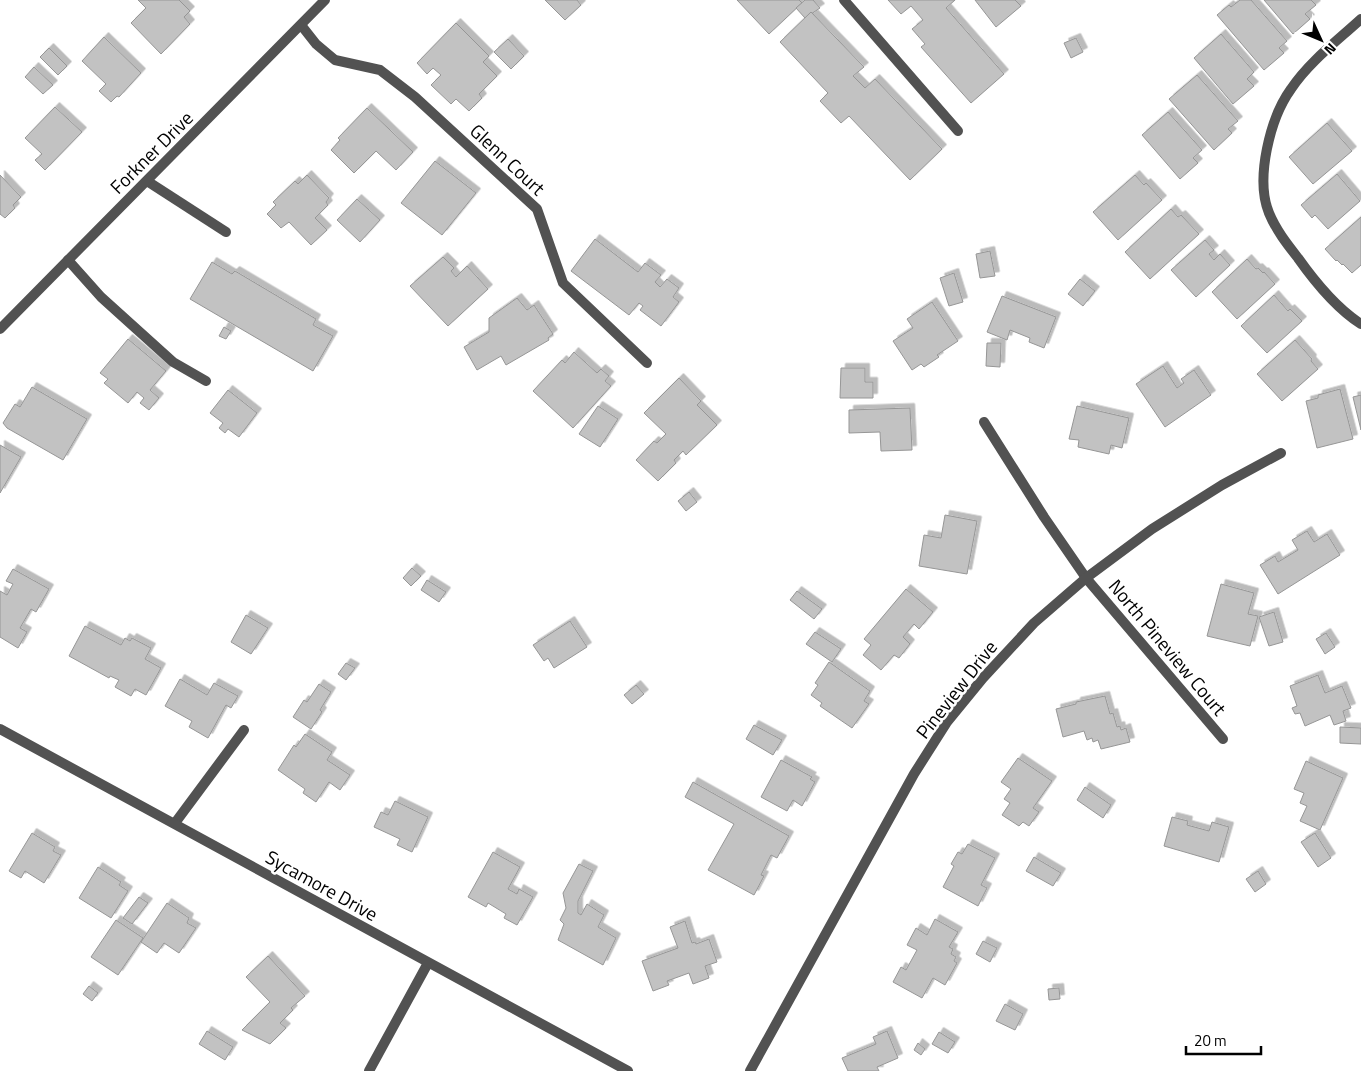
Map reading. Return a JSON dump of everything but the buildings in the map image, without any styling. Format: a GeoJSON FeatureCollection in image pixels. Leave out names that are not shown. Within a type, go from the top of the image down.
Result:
{"type":"FeatureCollection","features":[{"type":"Feature","properties":{"kind":"street","name":"Forkner Drive"},"geometry":{"type":"LineString","coordinates":[[0,328],[325,0]]}},
{"type":"Feature","properties":{"kind":"street"},"geometry":{"type":"LineString","coordinates":[[844,0],[958,131]]}},
{"type":"Feature","properties":{"kind":"street"},"geometry":{"type":"LineString","coordinates":[[1361,19],[1309,68],[1290,89],[1279,110],[1270,138],[1265,164],[1264,188],[1268,211],[1279,232],[1329,296],[1361,324]]}},
{"type":"Feature","properties":{"kind":"street","name":"Glenn Court"},"geometry":{"type":"LineString","coordinates":[[301,25],[316,44],[335,60],[380,70],[415,97],[537,209],[563,283],[648,363]]}},
{"type":"Feature","properties":{"kind":"street"},"geometry":{"type":"LineString","coordinates":[[147,181],[226,232]]}},
{"type":"Feature","properties":{"kind":"street"},"geometry":{"type":"LineString","coordinates":[[68,260],[101,298],[166,356],[206,381]]}},
{"type":"Feature","properties":{"kind":"street","name":"North Pineview Court"},"geometry":{"type":"LineString","coordinates":[[984,422],[1044,517],[1086,578],[1223,739]]}},
{"type":"Feature","properties":{"kind":"street","name":"Pineview Drive"},"geometry":{"type":"LineString","coordinates":[[750,1071],[884,825],[914,774],[947,722],[983,678],[1034,623],[1086,578],[1160,524],[1222,485],[1281,453]]}},
{"type":"Feature","properties":{"kind":"street","name":"Sycamore Drive"},"geometry":{"type":"LineString","coordinates":[[0,729],[628,1071]]}},
{"type":"Feature","properties":{"kind":"street"},"geometry":{"type":"LineString","coordinates":[[175,823],[244,730]]}},
{"type":"Feature","properties":{"kind":"street"},"geometry":{"type":"LineString","coordinates":[[369,1071],[428,963]]}}]}
